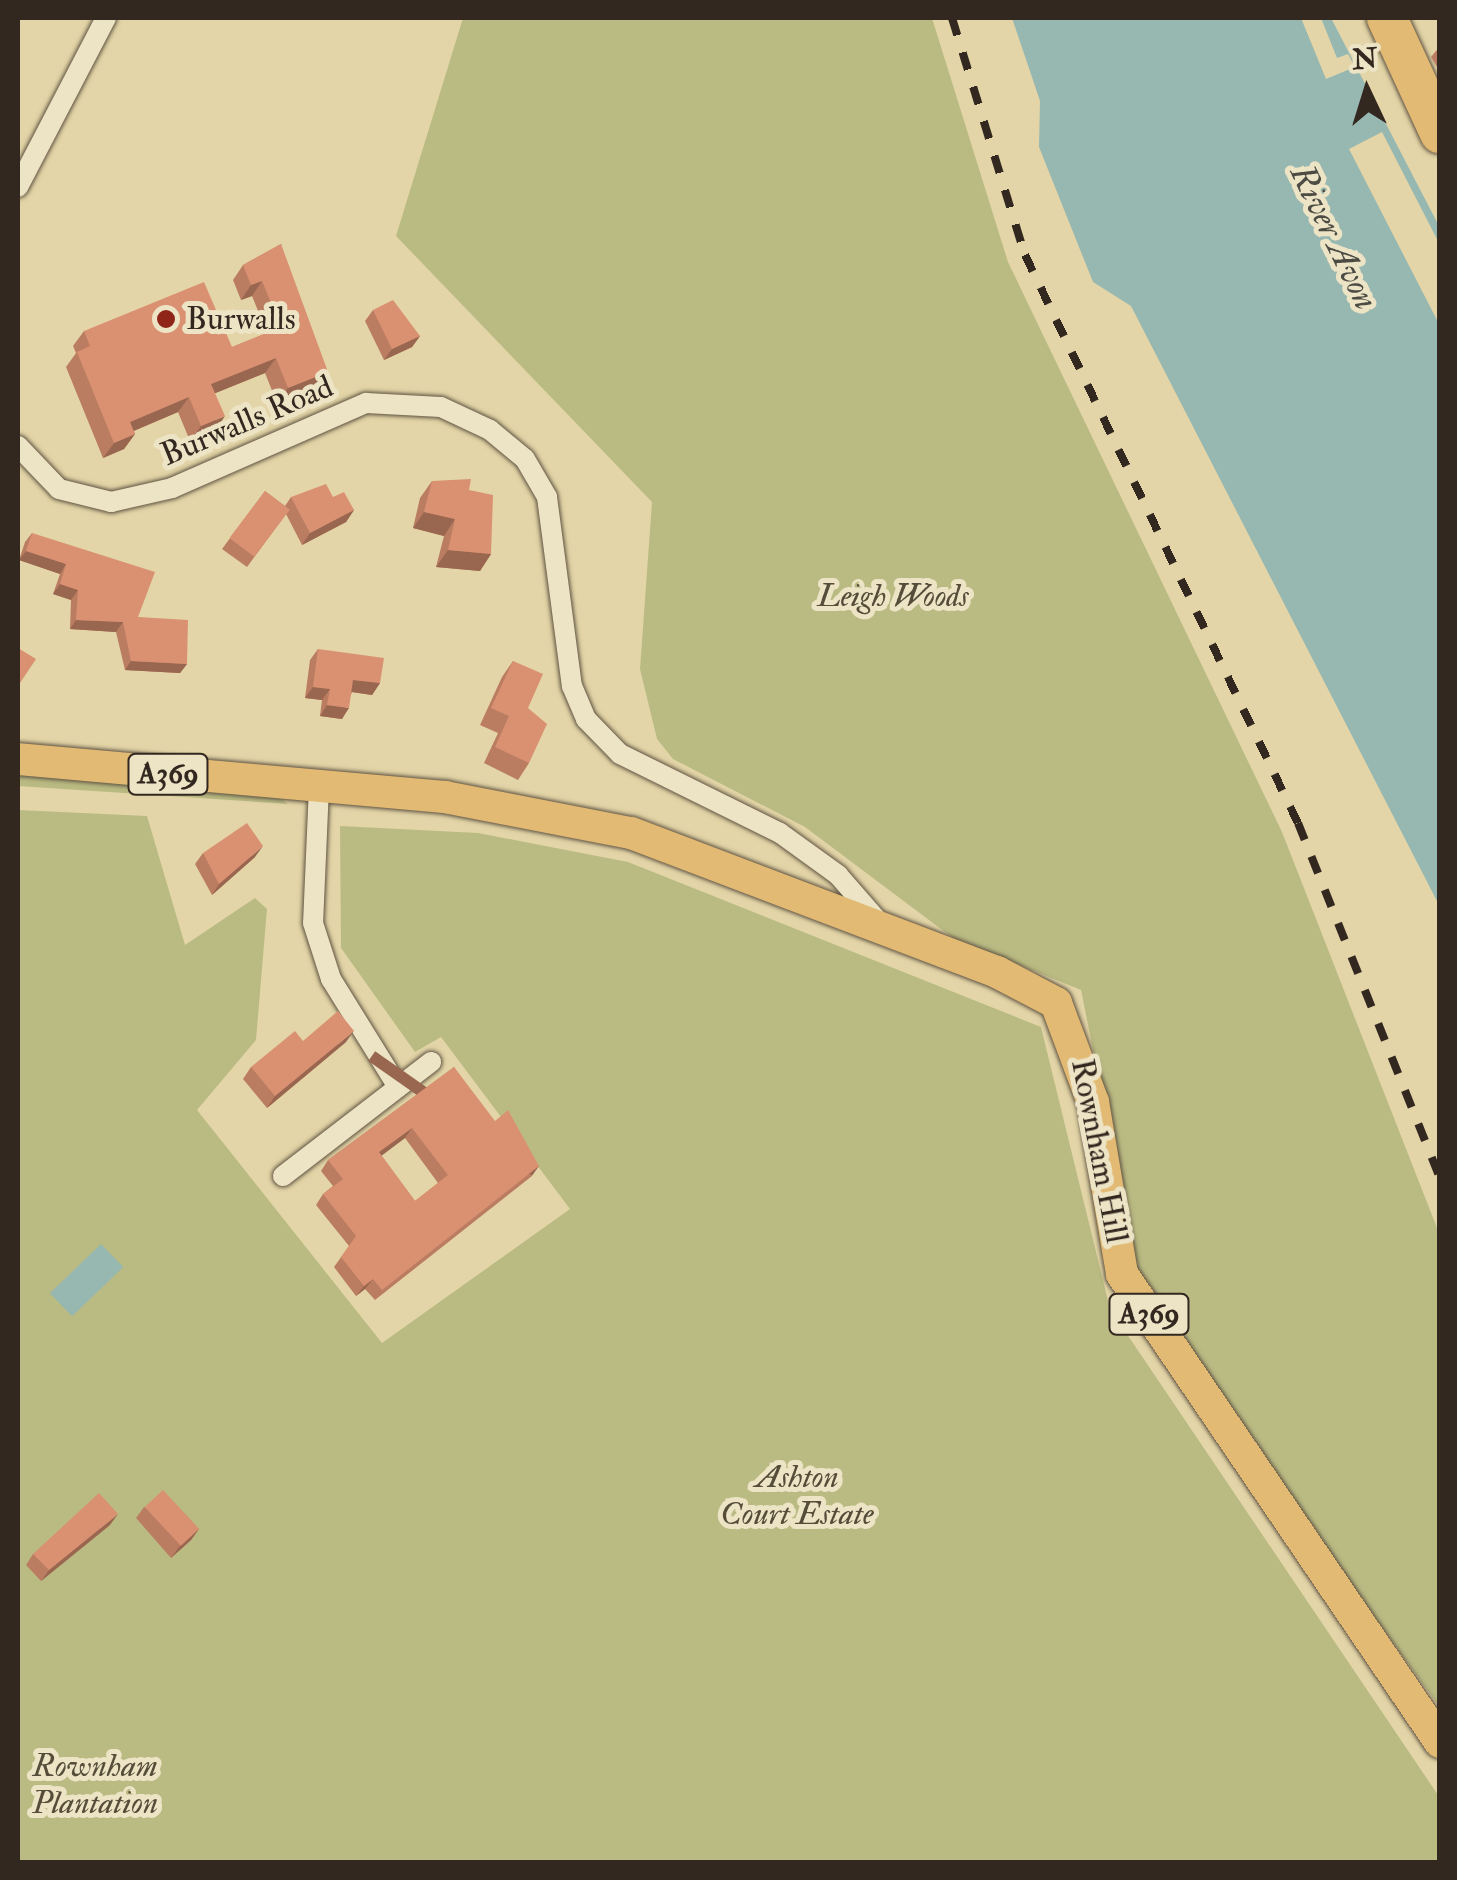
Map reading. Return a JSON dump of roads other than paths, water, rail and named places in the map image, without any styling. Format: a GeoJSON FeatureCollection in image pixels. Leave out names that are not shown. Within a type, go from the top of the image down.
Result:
{"type":"FeatureCollection","features":[{"type":"Feature","properties":{"kind":"highway"},"geometry":{"type":"LineString","coordinates":[[1387,18],[1440,132]]}},
{"type":"Feature","properties":{"kind":"main road","name":"Rownham Hill"},"geometry":{"type":"LineString","coordinates":[[18,759],[445,797],[630,833],[884,927],[1056,1003],[1082,1058],[1122,1274],[1440,1742]]}},
{"type":"Feature","properties":{"kind":"street"},"geometry":{"type":"LineString","coordinates":[[18,187],[106,18]]}},
{"type":"Feature","properties":{"kind":"street","name":"Burwalls Road"},"geometry":{"type":"LineString","coordinates":[[20,453],[65,492],[110,502],[172,488],[275,435],[366,403],[441,407],[490,430],[525,459],[547,497],[572,686],[586,720],[620,754],[780,833],[838,874],[884,927]]}},
{"type":"Feature","properties":{"kind":"street"},"geometry":{"type":"LineString","coordinates":[[319,787],[313,923],[331,979],[398,1087]]}},
{"type":"Feature","properties":{"kind":"street"},"geometry":{"type":"LineString","coordinates":[[283,1176],[431,1062]]}},
{"type":"Feature","properties":{"kind":"water","name":"River Avon"},"geometry":{"type":"Polygon","coordinates":[[[1012,18],[1331,18],[1439,226],[1439,905],[1131,306],[1093,282],[1039,147],[1040,101],[1012,18]]]}},
{"type":"Feature","properties":{"kind":"water"},"geometry":{"type":"Polygon","coordinates":[[[101,1244],[123,1267],[72,1316],[50,1293],[101,1244]]]}},
{"type":"Feature","properties":{"kind":"railway"},"geometry":{"type":"LineString","coordinates":[[952,18],[1025,255],[1298,823],[1440,1178]]}},
{"type":"Feature","properties":{"kind":"place","name":"Burwalls"},"geometry":{"type":"Point","coordinates":[166,319]}},
{"type":"Feature","properties":{"kind":"park label","name":"Leigh Woods"},"geometry":{"type":"Point","coordinates":[893,596]}},
{"type":"Feature","properties":{"kind":"park label","name":"Ashton Court Estate"},"geometry":{"type":"Point","coordinates":[797,1496]}},
{"type":"Feature","properties":{"kind":"park label","name":"Rownham Plantation"},"geometry":{"type":"Point","coordinates":[95,1786]}}]}
